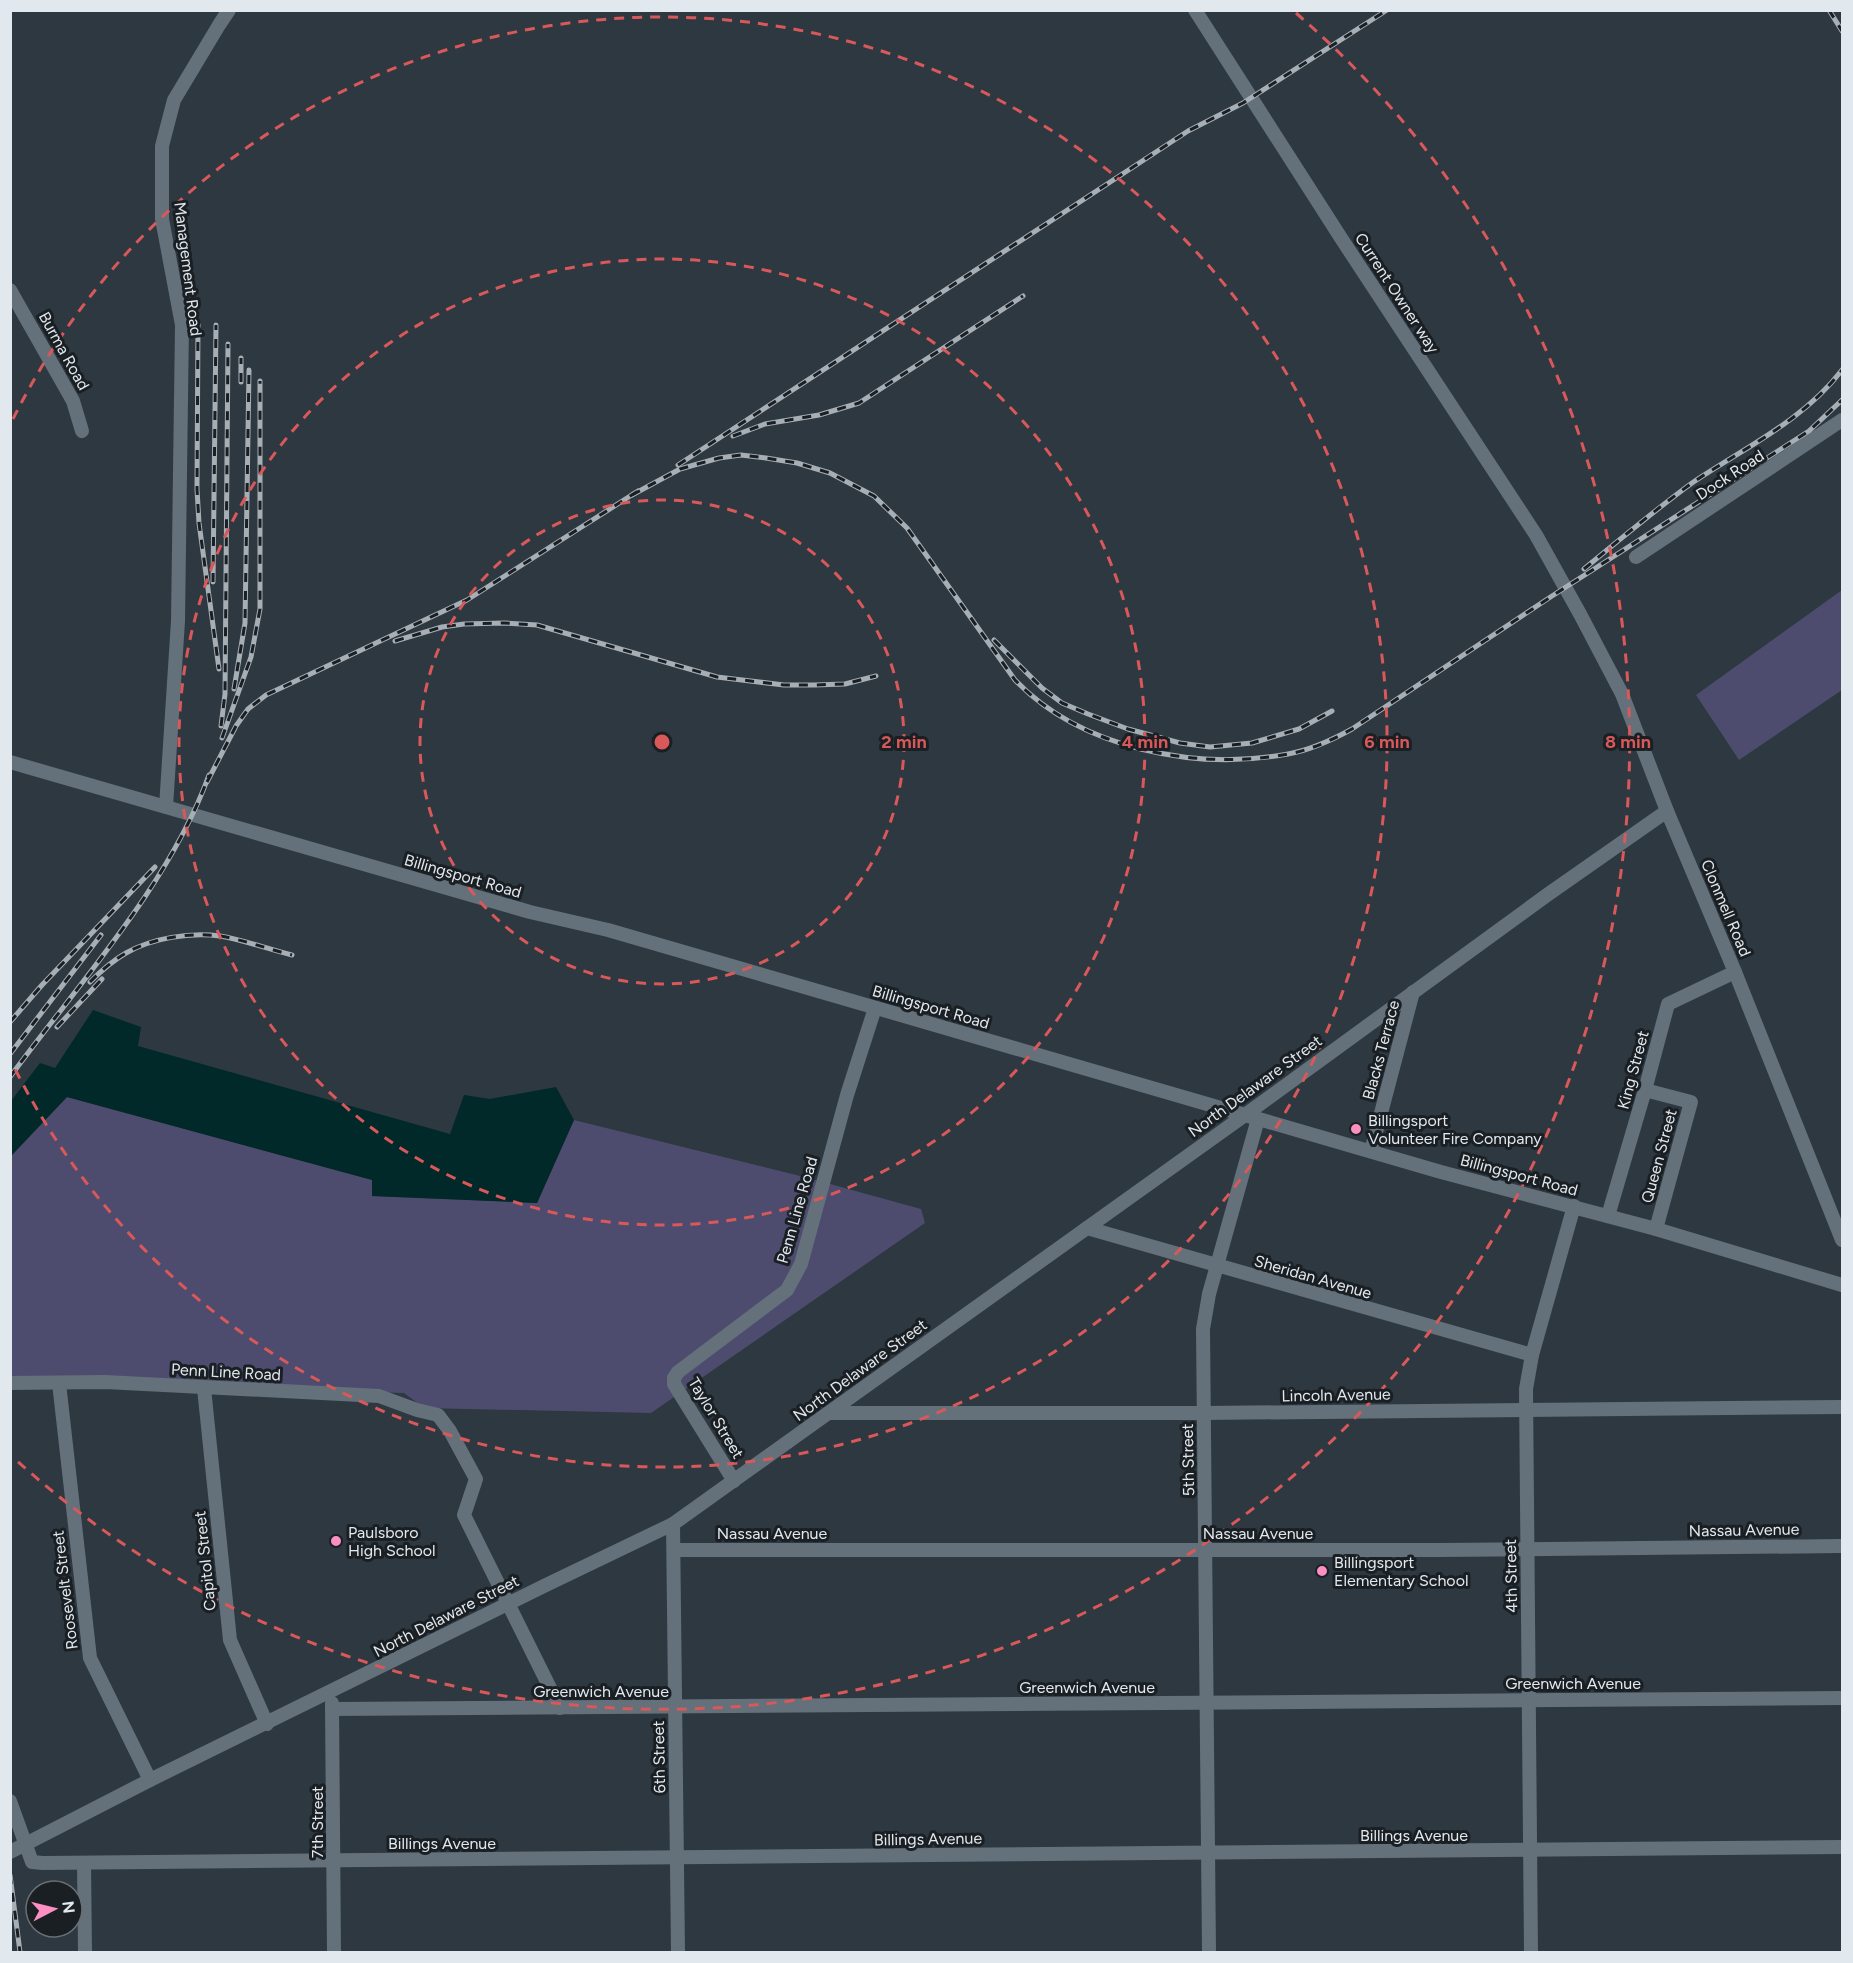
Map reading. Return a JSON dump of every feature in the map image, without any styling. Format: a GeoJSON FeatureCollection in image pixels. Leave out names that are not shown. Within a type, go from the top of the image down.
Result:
{"type":"FeatureCollection","features":[{"type":"Feature","properties":{"kind":"street","name":"Management Road"},"geometry":{"type":"LineString","coordinates":[[166,807],[178,621],[182,325],[162,219],[162,146],[174,100],[229,10]]}},
{"type":"Feature","properties":{"kind":"street","name":"Current Owner way"},"geometry":{"type":"LineString","coordinates":[[1195,10],[1536,535],[1569,594]]}},
{"type":"Feature","properties":{"kind":"street","name":"Burma Road"},"geometry":{"type":"LineString","coordinates":[[10,290],[73,400],[82,431]]}},
{"type":"Feature","properties":{"kind":"street","name":"Dock Road"},"geometry":{"type":"LineString","coordinates":[[1636,557],[1842,420]]}},
{"type":"Feature","properties":{"kind":"street","name":"Clonmell Road"},"geometry":{"type":"LineString","coordinates":[[1569,594],[1622,694],[1667,811],[1735,972],[1842,1240]]}},
{"type":"Feature","properties":{"kind":"street","name":"Billingsport Road"},"geometry":{"type":"LineString","coordinates":[[10,762],[530,912],[608,930],[1442,1172],[1656,1229],[1842,1285]]}},
{"type":"Feature","properties":{"kind":"street","name":"North Delaware Street"},"geometry":{"type":"LineString","coordinates":[[10,1852],[150,1780],[673,1524],[1087,1228],[1251,1117],[1413,992],[1667,811]]}},
{"type":"Feature","properties":{"kind":"street","name":"King Street"},"geometry":{"type":"LineString","coordinates":[[1608,1216],[1668,1004],[1735,972]]}},
{"type":"Feature","properties":{"kind":"street","name":"Blacks Terrace"},"geometry":{"type":"LineString","coordinates":[[1371,1150],[1413,992]]}},
{"type":"Feature","properties":{"kind":"street","name":"Penn Line Road"},"geometry":{"type":"LineString","coordinates":[[678,1372],[787,1290],[801,1264],[847,1095],[876,1008]]}},
{"type":"Feature","properties":{"kind":"street","name":"Queen Street"},"geometry":{"type":"LineString","coordinates":[[1645,1090],[1691,1102],[1656,1229]]}},
{"type":"Feature","properties":{"kind":"street","name":"5th Street"},"geometry":{"type":"LineString","coordinates":[[1209,1953],[1203,1329],[1205,1311],[1251,1117]]}},
{"type":"Feature","properties":{"kind":"street","name":"4th Street"},"geometry":{"type":"LineString","coordinates":[[1531,1953],[1527,1380],[1574,1206]]}},
{"type":"Feature","properties":{"kind":"street","name":"Sheridan Avenue"},"geometry":{"type":"LineString","coordinates":[[1087,1228],[1217,1267],[1532,1355]]}},
{"type":"Feature","properties":{"kind":"street","name":"Taylor Street"},"geometry":{"type":"LineString","coordinates":[[678,1372],[674,1378],[674,1384],[734,1481]]}},
{"type":"Feature","properties":{"kind":"street","name":"Penn Line Road"},"geometry":{"type":"LineString","coordinates":[[10,1383],[105,1383],[379,1396],[438,1415],[450,1431],[476,1479],[464,1515],[508,1604]]}},
{"type":"Feature","properties":{"kind":"street","name":"Roosevelt Street"},"geometry":{"type":"LineString","coordinates":[[59,1383],[90,1658],[150,1780]]}},
{"type":"Feature","properties":{"kind":"street","name":"Capitol Street"},"geometry":{"type":"LineString","coordinates":[[204,1388],[230,1640],[267,1724]]}},
{"type":"Feature","properties":{"kind":"street","name":"Lincoln Avenue"},"geometry":{"type":"LineString","coordinates":[[830,1413],[1204,1413],[1842,1407]]}},
{"type":"Feature","properties":{"kind":"street","name":"6th Street"},"geometry":{"type":"LineString","coordinates":[[673,1524],[678,1953]]}},
{"type":"Feature","properties":{"kind":"street","name":"Nassau Avenue"},"geometry":{"type":"LineString","coordinates":[[674,1550],[1527,1549],[1842,1546]]}},
{"type":"Feature","properties":{"kind":"street"},"geometry":{"type":"LineString","coordinates":[[508,1604],[560,1708]]}},
{"type":"Feature","properties":{"kind":"street","name":"7th Street"},"geometry":{"type":"LineString","coordinates":[[332,1691],[334,1953]]}},
{"type":"Feature","properties":{"kind":"street","name":"Greenwich Avenue"},"geometry":{"type":"LineString","coordinates":[[332,1709],[1842,1698]]}},
{"type":"Feature","properties":{"kind":"street"},"geometry":{"type":"LineString","coordinates":[[10,1802],[26,1845]]}},
{"type":"Feature","properties":{"kind":"street","name":"Billings Avenue"},"geometry":{"type":"LineString","coordinates":[[26,1845],[32,1862],[84,1863],[1842,1847]]}},
{"type":"Feature","properties":{"kind":"street"},"geometry":{"type":"LineString","coordinates":[[84,1863],[85,1953]]}},
{"type":"Feature","properties":{"kind":"shaded area"},"geometry":{"type":"Polygon","coordinates":[[[1842,590],[1842,690],[1739,760],[1696,695],[1842,590]]]}},
{"type":"Feature","properties":{"kind":"shaded area"},"geometry":{"type":"Polygon","coordinates":[[[93,1010],[141,1027],[138,1046],[450,1134],[464,1095],[490,1099],[556,1087],[574,1120],[537,1203],[372,1196],[372,1180],[67,1097],[11,1156],[11,1101],[40,1063],[55,1068],[93,1010]]]}},
{"type":"Feature","properties":{"kind":"shaded area"},"geometry":{"type":"Polygon","coordinates":[[[67,1097],[373,1180],[372,1196],[537,1203],[574,1120],[812,1179],[921,1209],[925,1223],[651,1413],[424,1408],[404,1393],[11,1382],[11,1156],[67,1097]]]}},
{"type":"Feature","properties":{"kind":"railway"},"geometry":{"type":"LineString","coordinates":[[678,465],[1188,131],[1243,103],[1387,10]]}},
{"type":"Feature","properties":{"kind":"railway"},"geometry":{"type":"LineString","coordinates":[[1829,10],[1842,31]]}},
{"type":"Feature","properties":{"kind":"railway"},"geometry":{"type":"LineString","coordinates":[[733,436],[765,424],[819,415],[859,403],[1023,296]]}},
{"type":"Feature","properties":{"kind":"railway"},"geometry":{"type":"LineString","coordinates":[[198,324],[197,489],[199,523],[219,669]]}},
{"type":"Feature","properties":{"kind":"railway"},"geometry":{"type":"LineString","coordinates":[[213,582],[216,325]]}},
{"type":"Feature","properties":{"kind":"railway"},"geometry":{"type":"LineString","coordinates":[[221,726],[225,694],[228,344]]}},
{"type":"Feature","properties":{"kind":"railway"},"geometry":{"type":"LineString","coordinates":[[241,358],[241,382]]}},
{"type":"Feature","properties":{"kind":"railway"},"geometry":{"type":"LineString","coordinates":[[234,689],[245,623],[249,370]]}},
{"type":"Feature","properties":{"kind":"railway"},"geometry":{"type":"LineString","coordinates":[[1584,569],[1692,483],[1791,419],[1826,388],[1842,370]]}},
{"type":"Feature","properties":{"kind":"railway"},"geometry":{"type":"LineString","coordinates":[[222,738],[251,657],[260,609],[260,381]]}},
{"type":"Feature","properties":{"kind":"railway"},"geometry":{"type":"LineString","coordinates":[[632,495],[680,469],[719,458],[741,455],[797,463],[830,473],[874,496],[907,528],[1015,680],[1042,704],[1073,723],[1106,738],[1142,749],[1179,756],[1253,759],[1305,750],[1352,729],[1552,596],[1809,431],[1842,400]]}},
{"type":"Feature","properties":{"kind":"railway"},"geometry":{"type":"LineString","coordinates":[[207,782],[236,726],[248,709],[266,695],[467,600],[638,491]]}},
{"type":"Feature","properties":{"kind":"railway"},"geometry":{"type":"LineString","coordinates":[[395,641],[442,627],[464,624],[537,625],[717,677],[784,685],[814,685],[845,684],[876,676]]}},
{"type":"Feature","properties":{"kind":"railway"},"geometry":{"type":"LineString","coordinates":[[994,640],[1042,688],[1062,703],[1128,729],[1180,743],[1210,747],[1252,743],[1299,729],[1332,711]]}},
{"type":"Feature","properties":{"kind":"railway"},"geometry":{"type":"LineString","coordinates":[[10,1077],[147,894],[192,815],[209,775]]}},
{"type":"Feature","properties":{"kind":"railway"},"geometry":{"type":"LineString","coordinates":[[10,1022],[42,985],[155,867]]}},
{"type":"Feature","properties":{"kind":"railway"},"geometry":{"type":"LineString","coordinates":[[10,1054],[101,935]]}},
{"type":"Feature","properties":{"kind":"railway"},"geometry":{"type":"LineString","coordinates":[[90,982],[126,953],[147,943],[172,937],[220,936],[292,955]]}},
{"type":"Feature","properties":{"kind":"railway"},"geometry":{"type":"LineString","coordinates":[[57,1027],[102,979]]}},
{"type":"Feature","properties":{"kind":"railway"},"geometry":{"type":"LineString","coordinates":[[10,1875],[20,1952]]}},
{"type":"Feature","properties":{"kind":"place","name":"Billingsport Volunteer Fire Company"},"geometry":{"type":"Point","coordinates":[1356,1129]}},
{"type":"Feature","properties":{"kind":"place","name":"Paulsboro High School"},"geometry":{"type":"Point","coordinates":[336,1541]}},
{"type":"Feature","properties":{"kind":"place","name":"Billingsport Elementary School"},"geometry":{"type":"Point","coordinates":[1322,1571]}}]}
